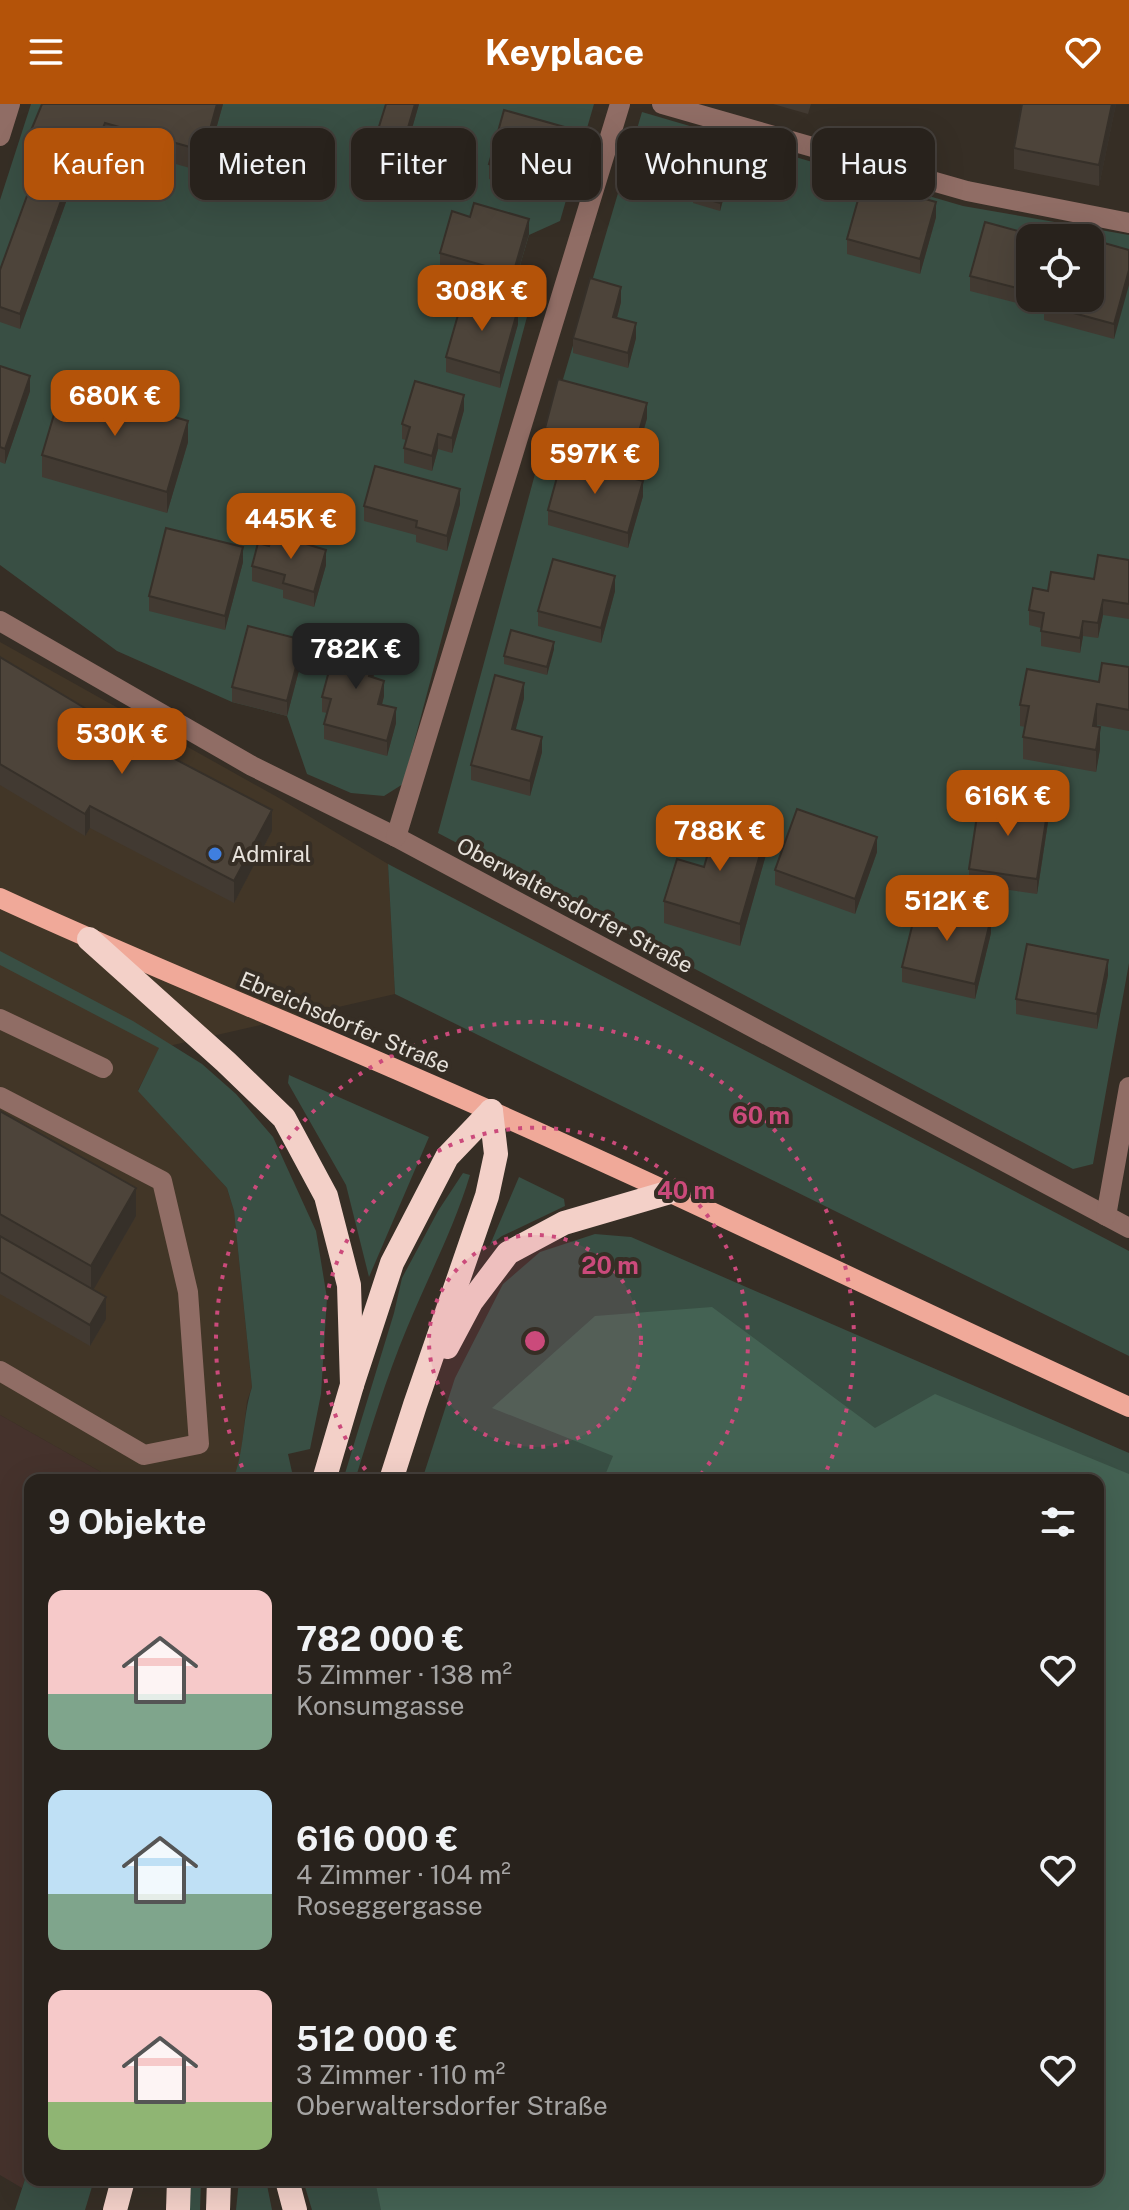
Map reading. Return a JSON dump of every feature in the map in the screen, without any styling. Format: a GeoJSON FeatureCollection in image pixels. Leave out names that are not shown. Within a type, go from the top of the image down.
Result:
{"type":"FeatureCollection","features":[{"type":"Feature","properties":{"kind":"highway"},"geometry":{"type":"LineString","coordinates":[[89,939],[284,1118],[326,1196],[349,1285],[352,1385]]}},
{"type":"Feature","properties":{"kind":"highway"},"geometry":{"type":"LineString","coordinates":[[326,1474],[392,1263],[447,1157],[491,1111]]}},
{"type":"Feature","properties":{"kind":"highway"},"geometry":{"type":"LineString","coordinates":[[393,1474],[487,1196],[496,1154],[491,1111]]}},
{"type":"Feature","properties":{"kind":"highway"},"geometry":{"type":"LineString","coordinates":[[415,1405],[471,1302],[508,1253],[564,1223],[670,1192]]}},
{"type":"Feature","properties":{"kind":"highway"},"geometry":{"type":"LineString","coordinates":[[115,2210],[121,2186]]}},
{"type":"Feature","properties":{"kind":"highway"},"geometry":{"type":"LineString","coordinates":[[178,2210],[179,2186]]}},
{"type":"Feature","properties":{"kind":"highway"},"geometry":{"type":"LineString","coordinates":[[218,2210],[219,2186]]}},
{"type":"Feature","properties":{"kind":"highway"},"geometry":{"type":"LineString","coordinates":[[289,2186],[295,2210]]}},
{"type":"Feature","properties":{"kind":"main road","name":"Ebreichsdorfer Straße"},"geometry":{"type":"LineString","coordinates":[[0,898],[491,1111],[1129,1407]]}},
{"type":"Feature","properties":{"kind":"street"},"geometry":{"type":"LineString","coordinates":[[0,136],[10,104]]}},
{"type":"Feature","properties":{"kind":"street"},"geometry":{"type":"LineString","coordinates":[[396,837],[620,104]]}},
{"type":"Feature","properties":{"kind":"street"},"geometry":{"type":"LineString","coordinates":[[662,104],[967,191],[1129,223]]}},
{"type":"Feature","properties":{"kind":"street","name":"Oberwaltersdorfer Straße"},"geometry":{"type":"LineString","coordinates":[[0,621],[252,766],[396,837],[1129,1228]]}},
{"type":"Feature","properties":{"kind":"street"},"geometry":{"type":"LineString","coordinates":[[0,1019],[103,1068]]}},
{"type":"Feature","properties":{"kind":"street"},"geometry":{"type":"LineString","coordinates":[[1106,1216],[1129,1087]]}},
{"type":"Feature","properties":{"kind":"street"},"geometry":{"type":"LineString","coordinates":[[0,1097],[162,1181],[188,1292],[199,1444],[144,1455],[0,1371]]}},
{"type":"Feature","properties":{"kind":"shaded area"},"geometry":{"type":"Polygon","coordinates":[[[0,642],[279,798],[388,864],[395,994],[160,1048],[138,1090],[227,1188],[234,1211],[252,1387],[235,1474],[104,1474],[0,1415],[0,642]]]}},
{"type":"Feature","properties":{"kind":"shaded area"},"geometry":{"type":"Polygon","coordinates":[[[0,1415],[104,1474],[24,1474],[22,2188],[0,2175],[0,1415]]]}},
{"type":"Feature","properties":{"kind":"green space"},"geometry":{"type":"Polygon","coordinates":[[[31,104],[594,104],[587,128],[492,128],[492,200],[566,200],[560,221],[529,235],[513,289],[528,313],[403,784],[384,796],[351,793],[307,774],[287,716],[232,702],[117,651],[0,565],[0,200],[31,104]]]}},
{"type":"Feature","properties":{"kind":"green space"},"geometry":{"type":"Polygon","coordinates":[[[642,112],[697,128],[637,128],[642,112]]]}},
{"type":"Feature","properties":{"kind":"green space"},"geometry":{"type":"Polygon","coordinates":[[[796,157],[812,162],[812,200],[935,198],[963,206],[1066,224],[1016,224],[1016,312],[1104,312],[1104,231],[1129,235],[1129,963],[1093,1164],[1073,1169],[438,833],[535,474],[617,197],[617,200],[796,200],[796,157]]]}},
{"type":"Feature","properties":{"kind":"green space"},"geometry":{"type":"Polygon","coordinates":[[[388,864],[1129,1251],[1129,1356],[395,994],[388,864]]]}},
{"type":"Feature","properties":{"kind":"green space"},"geometry":{"type":"Polygon","coordinates":[[[0,951],[133,1021],[202,1064],[236,1094],[273,1137],[316,1231],[327,1298],[321,1394],[310,1449],[288,1454],[292,1474],[235,1474],[252,1387],[234,1211],[227,1188],[138,1091],[159,1048],[0,965],[0,951]]]}},
{"type":"Feature","properties":{"kind":"green space"},"geometry":{"type":"Polygon","coordinates":[[[289,1075],[429,1137],[369,1277],[346,1185],[288,1083],[289,1075]]]}},
{"type":"Feature","properties":{"kind":"green space"},"geometry":{"type":"Polygon","coordinates":[[[463,1173],[470,1175],[449,1233],[399,1347],[357,1474],[345,1474],[402,1278],[438,1211],[463,1173]]]}},
{"type":"Feature","properties":{"kind":"green space"},"geometry":{"type":"Polygon","coordinates":[[[519,1177],[564,1199],[565,1206],[502,1236],[490,1245],[519,1177]]]}},
{"type":"Feature","properties":{"kind":"green space"},"geometry":{"type":"Polygon","coordinates":[[[595,1234],[631,1237],[1129,1453],[1129,2210],[312,2210],[305,2186],[1104,2186],[1104,1474],[424,1474],[455,1378],[503,1284],[540,1252],[595,1234]]]}},
{"type":"Feature","properties":{"kind":"green space"},"geometry":{"type":"Polygon","coordinates":[[[712,1307],[875,1428],[935,1394],[1129,1474],[1129,2210],[381,2210],[376,2186],[1104,2186],[1104,1474],[606,1474],[613,1456],[492,1408],[595,1316],[712,1307]]]}},
{"type":"Feature","properties":{"kind":"green space"},"geometry":{"type":"Polygon","coordinates":[[[24,2182],[24,2186],[92,2186],[85,2210],[15,2210],[24,2182]]]}},
{"type":"Feature","properties":{"kind":"green space"},"geometry":{"type":"Polygon","coordinates":[[[188,2186],[201,2186],[200,2210],[188,2210],[188,2186]]]}},
{"type":"Feature","properties":{"kind":"green space"},"geometry":{"type":"Polygon","coordinates":[[[238,2186],[267,2186],[272,2210],[236,2210],[238,2186]]]}},
{"type":"Feature","properties":{"kind":"building"},"geometry":{"type":"Polygon","coordinates":[[[42,104],[217,104],[210,128],[190,128],[190,147],[174,143],[174,128],[123,128],[105,123],[103,128],[32,128],[42,104]]]}},
{"type":"Feature","properties":{"kind":"building"},"geometry":{"type":"Polygon","coordinates":[[[386,104],[415,104],[408,128],[379,128],[386,104]]]}},
{"type":"Feature","properties":{"kind":"building"},"geometry":{"type":"Polygon","coordinates":[[[1022,104],[1112,104],[1099,165],[1014,148],[1022,104]]]}},
{"type":"Feature","properties":{"kind":"building"},"geometry":{"type":"Polygon","coordinates":[[[504,110],[568,128],[499,128],[504,110]]]}},
{"type":"Feature","properties":{"kind":"building"},"geometry":{"type":"Polygon","coordinates":[[[26,200],[61,200],[20,314],[0,307],[0,270],[26,200]]]}},
{"type":"Feature","properties":{"kind":"building"},"geometry":{"type":"Polygon","coordinates":[[[858,200],[936,202],[920,259],[847,239],[858,200]]]}},
{"type":"Feature","properties":{"kind":"building"},"geometry":{"type":"Polygon","coordinates":[[[474,203],[529,219],[513,274],[440,253],[452,211],[470,217],[474,203]]]}},
{"type":"Feature","properties":{"kind":"building"},"geometry":{"type":"Polygon","coordinates":[[[985,222],[1016,230],[1016,288],[970,276],[985,222]]]}},
{"type":"Feature","properties":{"kind":"building"},"geometry":{"type":"Polygon","coordinates":[[[1104,243],[1129,250],[1129,270],[1114,324],[1070,312],[1104,312],[1104,243]]]}},
{"type":"Feature","properties":{"kind":"building"},"geometry":{"type":"Polygon","coordinates":[[[590,278],[621,287],[613,317],[636,323],[628,353],[573,338],[590,278]]]}},
{"type":"Feature","properties":{"kind":"building"},"geometry":{"type":"Polygon","coordinates":[[[464,294],[518,309],[500,373],[446,357],[464,294]]]}},
{"type":"Feature","properties":{"kind":"building"},"geometry":{"type":"Polygon","coordinates":[[[0,366],[30,376],[5,449],[0,447],[0,366]]]}},
{"type":"Feature","properties":{"kind":"building"},"geometry":{"type":"Polygon","coordinates":[[[558,379],[647,403],[633,453],[545,428],[558,379]]]}},
{"type":"Feature","properties":{"kind":"building"},"geometry":{"type":"Polygon","coordinates":[[[415,381],[464,395],[452,438],[438,434],[432,456],[404,448],[410,427],[402,424],[415,381]]]}},
{"type":"Feature","properties":{"kind":"building"},"geometry":{"type":"Polygon","coordinates":[[[63,384],[188,421],[167,492],[42,455],[63,384]]]}},
{"type":"Feature","properties":{"kind":"building"},"geometry":{"type":"Polygon","coordinates":[[[562,459],[643,481],[628,533],[548,510],[562,459]]]}},
{"type":"Feature","properties":{"kind":"building"},"geometry":{"type":"Polygon","coordinates":[[[375,466],[460,489],[447,536],[416,527],[417,521],[364,506],[375,466]]]}},
{"type":"Feature","properties":{"kind":"building"},"geometry":{"type":"Polygon","coordinates":[[[166,528],[243,547],[225,616],[149,596],[166,528]]]}},
{"type":"Feature","properties":{"kind":"building"},"geometry":{"type":"Polygon","coordinates":[[[273,534],[326,550],[314,592],[283,583],[285,575],[252,566],[258,543],[269,546],[273,534]]]}},
{"type":"Feature","properties":{"kind":"building"},"geometry":{"type":"Polygon","coordinates":[[[1098,555],[1129,560],[1129,604],[1103,600],[1098,623],[1083,621],[1080,638],[1041,631],[1044,613],[1029,610],[1033,588],[1048,591],[1051,572],[1094,579],[1098,555]]]}},
{"type":"Feature","properties":{"kind":"building"},"geometry":{"type":"Polygon","coordinates":[[[553,559],[615,576],[601,628],[538,611],[553,559]]]}},
{"type":"Feature","properties":{"kind":"building"},"geometry":{"type":"Polygon","coordinates":[[[248,626],[303,640],[287,701],[232,687],[248,626]]]}},
{"type":"Feature","properties":{"kind":"building"},"geometry":{"type":"Polygon","coordinates":[[[511,630],[554,642],[547,667],[504,656],[511,630]]]}},
{"type":"Feature","properties":{"kind":"building"},"geometry":{"type":"Polygon","coordinates":[[[339,634],[378,645],[369,676],[384,681],[378,704],[396,708],[387,741],[324,724],[331,699],[322,697],[339,634]]]}},
{"type":"Feature","properties":{"kind":"building"},"geometry":{"type":"Polygon","coordinates":[[[0,657],[133,737],[272,810],[234,881],[90,806],[85,814],[0,764],[0,657]]]}},
{"type":"Feature","properties":{"kind":"building"},"geometry":{"type":"Polygon","coordinates":[[[1102,663],[1129,667],[1129,710],[1097,704],[1093,726],[1100,727],[1096,750],[1023,737],[1029,706],[1020,705],[1027,669],[1099,682],[1102,663]]]}},
{"type":"Feature","properties":{"kind":"building"},"geometry":{"type":"Polygon","coordinates":[[[495,675],[524,683],[512,729],[542,737],[530,781],[471,765],[495,675]]]}},
{"type":"Feature","properties":{"kind":"building"},"geometry":{"type":"Polygon","coordinates":[[[980,796],[1048,807],[1037,879],[969,869],[980,796]]]}},
{"type":"Feature","properties":{"kind":"building"},"geometry":{"type":"Polygon","coordinates":[[[797,809],[877,837],[855,899],[775,870],[797,809]]]}},
{"type":"Feature","properties":{"kind":"building"},"geometry":{"type":"Polygon","coordinates":[[[719,815],[767,830],[740,924],[664,901],[677,859],[704,867],[719,815]]]}},
{"type":"Feature","properties":{"kind":"building"},"geometry":{"type":"Polygon","coordinates":[[[918,902],[991,918],[975,984],[902,967],[918,902]]]}},
{"type":"Feature","properties":{"kind":"building"},"geometry":{"type":"Polygon","coordinates":[[[1027,944],[1108,960],[1097,1014],[1016,999],[1027,944]]]}},
{"type":"Feature","properties":{"kind":"building"},"geometry":{"type":"Polygon","coordinates":[[[0,1111],[136,1188],[91,1266],[0,1214],[0,1111]]]}},
{"type":"Feature","properties":{"kind":"building"},"geometry":{"type":"Polygon","coordinates":[[[0,1236],[106,1297],[90,1325],[0,1272],[0,1236]]]}},
{"type":"Feature","properties":{"kind":"place","name":"Admiral"},"geometry":{"type":"Point","coordinates":[215,854]}}]}
